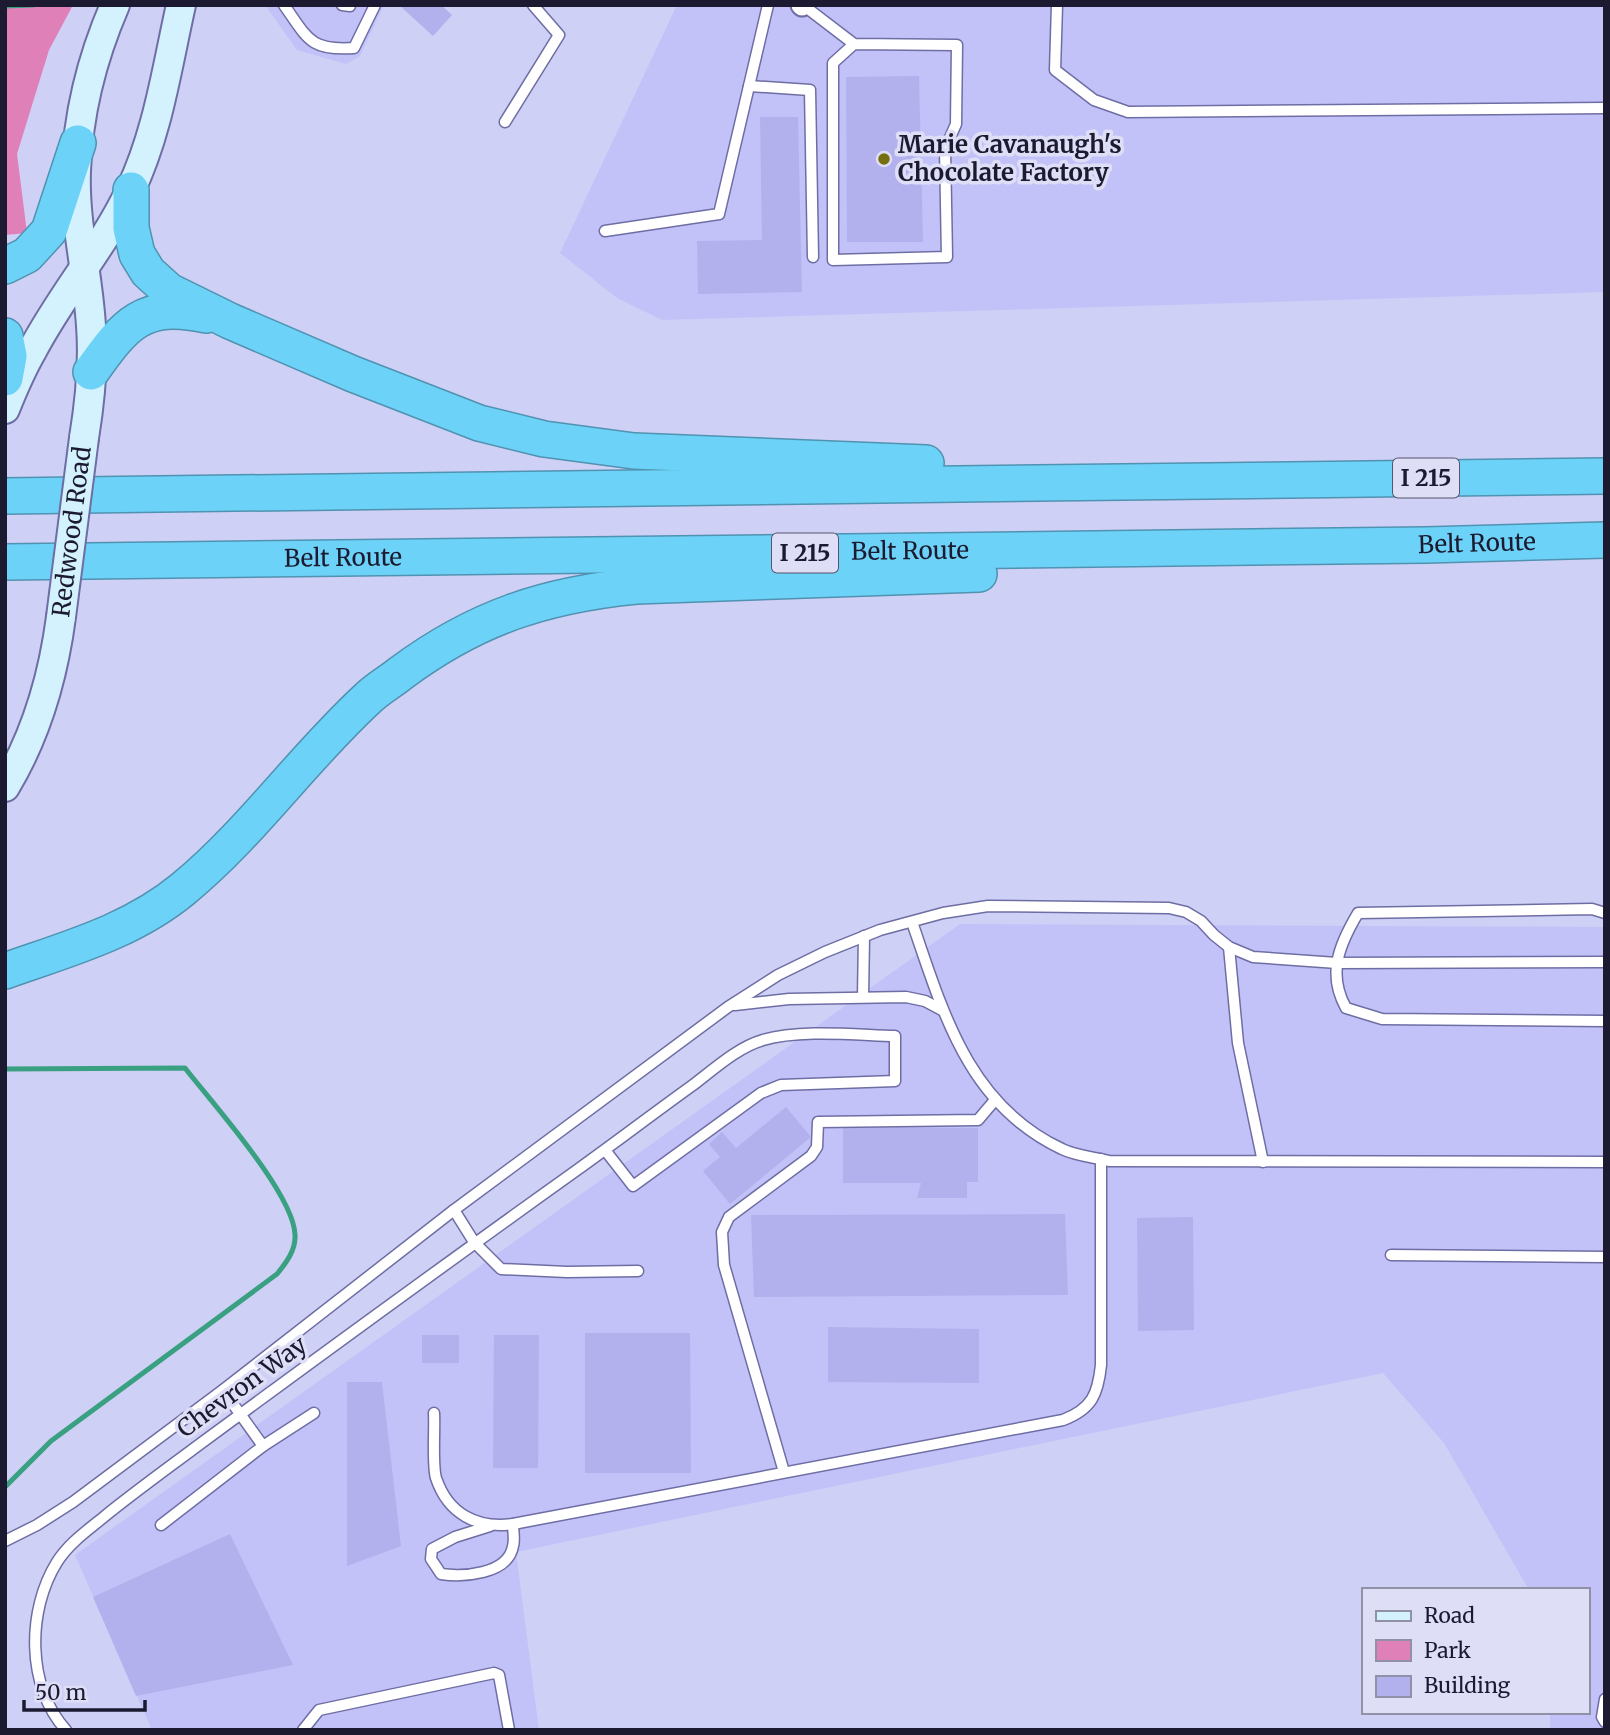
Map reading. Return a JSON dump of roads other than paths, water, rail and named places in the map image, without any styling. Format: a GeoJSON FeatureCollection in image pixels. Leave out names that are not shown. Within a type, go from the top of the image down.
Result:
{"type":"FeatureCollection","features":[{"type":"Feature","properties":{"kind":"highway"},"geometry":{"type":"LineString","coordinates":[[5,266],[27,255],[49,231],[78,144]]}},
{"type":"Feature","properties":{"kind":"highway"},"geometry":{"type":"LineString","coordinates":[[131,190],[133,242],[148,272],[169,291],[230,321],[353,374],[479,423],[567,443],[634,451],[1141,472],[1219,481]]}},
{"type":"Feature","properties":{"kind":"highway"},"geometry":{"type":"LineString","coordinates":[[92,372],[116,337],[129,325],[151,314],[182,311],[230,321]]}},
{"type":"Feature","properties":{"kind":"highway"},"geometry":{"type":"LineString","coordinates":[[5,336],[9,356],[5,378]]}},
{"type":"Feature","properties":{"kind":"highway","name":"I 215"},"geometry":{"type":"LineString","coordinates":[[5,496],[1605,476]]}},
{"type":"Feature","properties":{"kind":"highway","name":"Belt Route"},"geometry":{"type":"LineString","coordinates":[[5,562],[1426,545],[1605,540]]}},
{"type":"Feature","properties":{"kind":"highway"},"geometry":{"type":"LineString","coordinates":[[5,971],[129,925],[181,891],[218,857],[368,698],[444,644],[476,626],[528,605],[586,591],[636,586],[1394,559],[1426,545]]}},
{"type":"Feature","properties":{"kind":"highway"},"geometry":{"type":"LineString","coordinates":[[5,963],[43,957]]}},
{"type":"Feature","properties":{"kind":"main road","name":"Redwood Road"},"geometry":{"type":"LineString","coordinates":[[5,787],[23,754],[46,697],[61,617],[92,372],[92,326],[77,207],[78,144],[93,65],[116,5]]}},
{"type":"Feature","properties":{"kind":"main road"},"geometry":{"type":"LineString","coordinates":[[5,410],[32,350],[131,190],[159,107],[181,5]]}},
{"type":"Feature","properties":{"kind":"lane"},"geometry":{"type":"LineString","coordinates":[[284,5],[308,38],[329,49],[355,48],[375,5]]}},
{"type":"Feature","properties":{"kind":"lane"},"geometry":{"type":"LineString","coordinates":[[342,5],[350,6]]}},
{"type":"Feature","properties":{"kind":"lane"},"geometry":{"type":"LineString","coordinates":[[505,122],[559,34],[533,5]]}},
{"type":"Feature","properties":{"kind":"lane"},"geometry":{"type":"LineString","coordinates":[[605,231],[719,214],[768,5]]}},
{"type":"Feature","properties":{"kind":"lane"},"geometry":{"type":"LineString","coordinates":[[802,5],[854,44],[957,45],[956,124],[945,149],[947,257],[833,260],[833,63],[854,44]]}},
{"type":"Feature","properties":{"kind":"lane"},"geometry":{"type":"LineString","coordinates":[[1057,5],[1055,70],[1094,100],[1128,112],[1605,108]]}},
{"type":"Feature","properties":{"kind":"lane"},"geometry":{"type":"LineString","coordinates":[[749,86],[810,90],[813,257]]}},
{"type":"Feature","properties":{"kind":"lane"},"geometry":{"type":"LineString","coordinates":[[5,1541],[73,1502],[223,1390],[454,1210],[728,1007],[778,975],[864,936],[943,913],[988,906],[1168,908],[1186,912],[1201,921],[1214,936],[1229,947],[1253,957],[1337,963],[1605,962]]}},
{"type":"Feature","properties":{"kind":"lane"},"geometry":{"type":"LineString","coordinates":[[1605,913],[1592,909],[1358,913],[1344,936],[1337,963],[1336,991],[1346,1008],[1382,1019],[1605,1021]]}},
{"type":"Feature","properties":{"kind":"lane"},"geometry":{"type":"LineString","coordinates":[[912,922],[942,1010],[968,1063],[1008,1115],[1064,1150],[1109,1161],[1605,1162]]}},
{"type":"Feature","properties":{"kind":"lane"},"geometry":{"type":"LineString","coordinates":[[863,997],[864,936]]}},
{"type":"Feature","properties":{"kind":"lane"},"geometry":{"type":"LineString","coordinates":[[1229,947],[1238,1043],[1263,1162]]}},
{"type":"Feature","properties":{"kind":"lane"},"geometry":{"type":"LineString","coordinates":[[728,1007],[789,999],[905,997],[926,1002],[942,1010]]}},
{"type":"Feature","properties":{"kind":"lane","name":"Chevron Way"},"geometry":{"type":"LineString","coordinates":[[66,1730],[47,1700],[38,1672],[37,1615],[45,1585],[59,1559],[76,1539],[134,1493],[474,1242],[730,1058],[762,1040],[794,1035],[895,1035],[895,1081],[781,1085],[761,1093],[633,1186],[605,1150]]}},
{"type":"Feature","properties":{"kind":"lane"},"geometry":{"type":"LineString","coordinates":[[784,1472],[724,1265],[722,1232],[729,1217],[811,1157],[817,1147],[818,1122],[978,1120],[995,1100]]}},
{"type":"Feature","properties":{"kind":"lane"},"geometry":{"type":"LineString","coordinates":[[513,1524],[513,1548],[505,1560],[486,1572],[458,1576],[441,1574],[431,1559],[432,1549],[455,1537],[490,1526],[513,1524],[1063,1420],[1080,1414],[1093,1399],[1099,1384],[1101,1365],[1101,1159]]}},
{"type":"Feature","properties":{"kind":"lane"},"geometry":{"type":"LineString","coordinates":[[454,1210],[474,1242],[501,1269],[554,1272],[638,1271]]}},
{"type":"Feature","properties":{"kind":"lane"},"geometry":{"type":"LineString","coordinates":[[1391,1255],[1605,1257]]}},
{"type":"Feature","properties":{"kind":"lane"},"geometry":{"type":"LineString","coordinates":[[223,1390],[263,1446]]}},
{"type":"Feature","properties":{"kind":"lane"},"geometry":{"type":"LineString","coordinates":[[161,1525],[263,1446],[314,1413]]}},
{"type":"Feature","properties":{"kind":"lane"},"geometry":{"type":"LineString","coordinates":[[434,1413],[435,1476],[459,1513],[477,1523],[490,1526]]}},
{"type":"Feature","properties":{"kind":"lane"},"geometry":{"type":"LineString","coordinates":[[303,1730],[319,1710],[494,1673],[499,1675],[509,1730]]}},
{"type":"Feature","properties":{"kind":"lane"},"geometry":{"type":"LineString","coordinates":[[1605,1699],[1602,1717],[1605,1723]]}},
{"type":"Feature","properties":{"kind":"waterway"},"geometry":{"type":"LineString","coordinates":[[5,6],[33,5]]}},
{"type":"Feature","properties":{"kind":"waterway"},"geometry":{"type":"LineString","coordinates":[[5,1069],[185,1068],[267,1174],[291,1218],[295,1235],[292,1251],[277,1274],[51,1441],[5,1487]]}},
{"type":"Feature","properties":{"kind":"place","name":"Marie Cavanaugh's Chocolate Factory"},"geometry":{"type":"Point","coordinates":[884,159]}}]}
